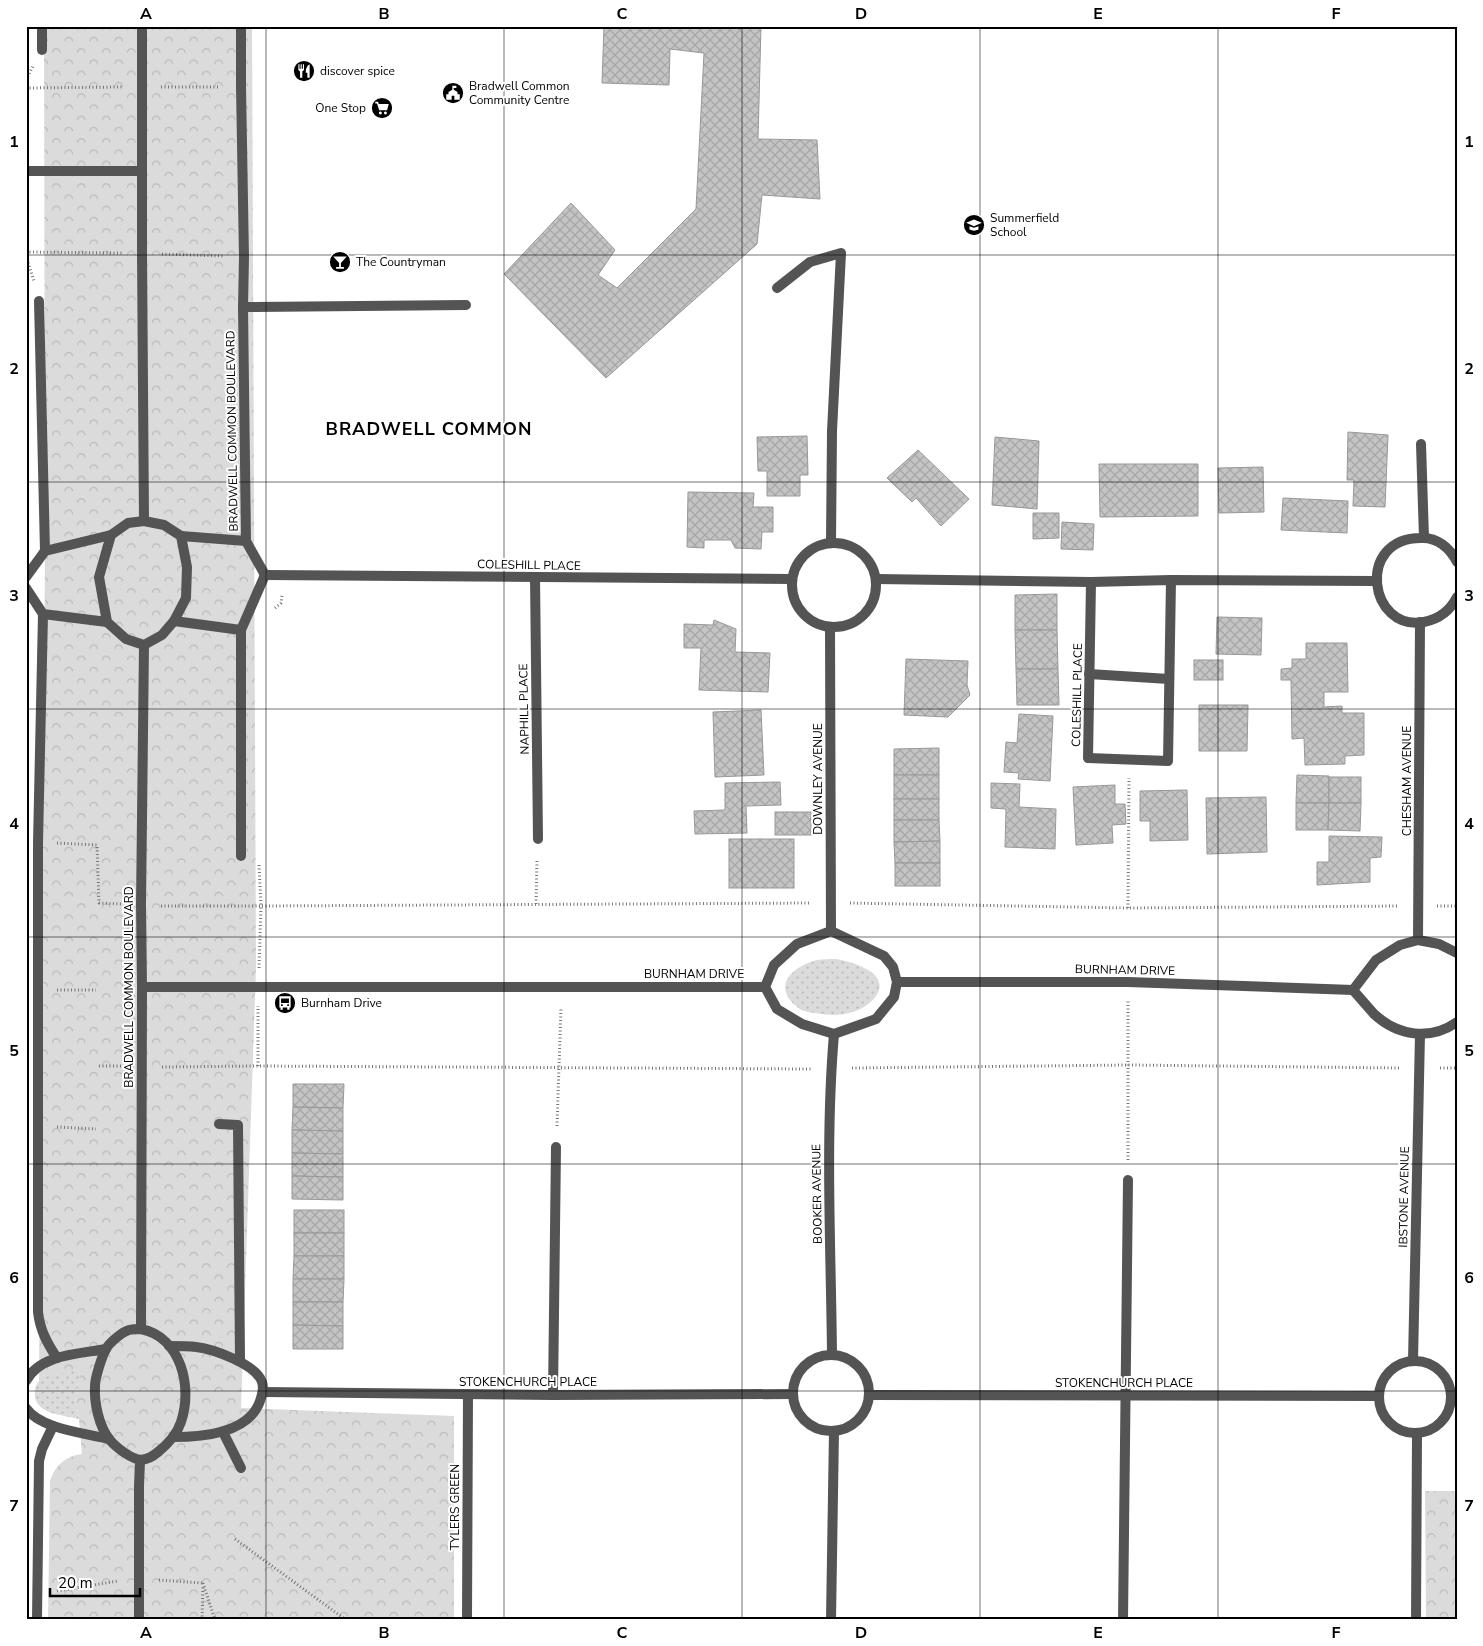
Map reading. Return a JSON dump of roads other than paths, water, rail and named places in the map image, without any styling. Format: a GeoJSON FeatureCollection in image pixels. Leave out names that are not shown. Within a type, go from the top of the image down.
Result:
{"type":"FeatureCollection","features":[{"type":"Feature","properties":{"kind":"street"},"geometry":{"type":"LineString","coordinates":[[42,26],[42,50]]}},
{"type":"Feature","properties":{"kind":"street"},"geometry":{"type":"LineString","coordinates":[[142,26],[144,521]]}},
{"type":"Feature","properties":{"kind":"street","name":"BRADWELL COMMON BOULEVARD"},"geometry":{"type":"LineString","coordinates":[[241,26],[240,87],[244,256],[246,541],[265,575]]}},
{"type":"Feature","properties":{"kind":"street"},"geometry":{"type":"LineString","coordinates":[[26,171],[142,171]]}},
{"type":"Feature","properties":{"kind":"street"},"geometry":{"type":"LineString","coordinates":[[777,288],[810,262],[841,253],[832,431],[831,542]]}},
{"type":"Feature","properties":{"kind":"street"},"geometry":{"type":"LineString","coordinates":[[26,577],[45,551],[39,301]]}},
{"type":"Feature","properties":{"kind":"street"},"geometry":{"type":"LineString","coordinates":[[243,307],[466,305]]}},
{"type":"Feature","properties":{"kind":"street"},"geometry":{"type":"LineString","coordinates":[[1421,444],[1424,538]]}},
{"type":"Feature","properties":{"kind":"street"},"geometry":{"type":"LineString","coordinates":[[45,551],[111,535],[128,523],[144,521],[164,525],[181,536],[246,541]]}},
{"type":"Feature","properties":{"kind":"street"},"geometry":{"type":"LineString","coordinates":[[107,622],[99,577],[111,535]]}},
{"type":"Feature","properties":{"kind":"street"},"geometry":{"type":"LineString","coordinates":[[43,614],[107,622],[126,639],[144,645],[162,635],[174,621],[186,598],[187,567],[181,536]]}},
{"type":"Feature","properties":{"kind":"street"},"geometry":{"type":"LineString","coordinates":[[1457,562],[1446,547],[1436,541],[1424,538],[1409,538],[1395,544],[1385,554],[1378,567],[1376,581],[1378,594],[1385,606],[1394,615],[1406,621],[1420,622],[1433,620],[1444,614],[1457,598]]}},
{"type":"Feature","properties":{"kind":"street"},"geometry":{"type":"LineString","coordinates":[[831,542],[845,543],[859,550],[869,560],[876,579],[876,594],[870,608],[860,618],[847,625],[830,627],[823,626],[810,619],[799,609],[793,595],[792,579],[796,565],[805,553],[831,542]]}},
{"type":"Feature","properties":{"kind":"street"},"geometry":{"type":"LineString","coordinates":[[241,856],[241,630],[265,575]]}},
{"type":"Feature","properties":{"kind":"street","name":"COLESHILL PLACE"},"geometry":{"type":"LineString","coordinates":[[265,575],[792,579]]}},
{"type":"Feature","properties":{"kind":"street","name":"NAPHILL PLACE"},"geometry":{"type":"LineString","coordinates":[[535,577],[538,840]]}},
{"type":"Feature","properties":{"kind":"street"},"geometry":{"type":"LineString","coordinates":[[876,579],[1091,582],[1171,580],[1376,581]]}},
{"type":"Feature","properties":{"kind":"street","name":"COLESHILL PLACE"},"geometry":{"type":"LineString","coordinates":[[1091,582],[1088,758],[1168,761],[1171,580]]}},
{"type":"Feature","properties":{"kind":"street"},"geometry":{"type":"LineString","coordinates":[[26,588],[43,614],[38,843],[38,1312],[39,1324],[44,1338],[57,1358]]}},
{"type":"Feature","properties":{"kind":"street"},"geometry":{"type":"LineString","coordinates":[[174,621],[241,630]]}},
{"type":"Feature","properties":{"kind":"street","name":"CHESHAM AVENUE"},"geometry":{"type":"LineString","coordinates":[[1418,940],[1420,622]]}},
{"type":"Feature","properties":{"kind":"street","name":"DOWNLEY AVENUE"},"geometry":{"type":"LineString","coordinates":[[830,627],[831,931]]}},
{"type":"Feature","properties":{"kind":"street","name":"BRADWELL COMMON BOULEVARD"},"geometry":{"type":"LineString","coordinates":[[141,1329],[141,894],[144,645]]}},
{"type":"Feature","properties":{"kind":"street"},"geometry":{"type":"LineString","coordinates":[[1089,674],[1169,679]]}},
{"type":"Feature","properties":{"kind":"street"},"geometry":{"type":"LineString","coordinates":[[831,931],[884,956],[893,967],[897,982],[894,997],[876,1019],[834,1034],[802,1024],[778,1009],[765,986],[774,965],[797,944],[831,931]]}},
{"type":"Feature","properties":{"kind":"street"},"geometry":{"type":"LineString","coordinates":[[1457,953],[1439,944],[1418,940],[1400,945],[1376,960],[1353,990],[1376,1015],[1402,1032],[1420,1034],[1441,1031],[1457,1022]]}},
{"type":"Feature","properties":{"kind":"street","name":"BURNHAM DRIVE"},"geometry":{"type":"LineString","coordinates":[[897,982],[1128,982],[1353,990]]}},
{"type":"Feature","properties":{"kind":"street","name":"BURNHAM DRIVE"},"geometry":{"type":"LineString","coordinates":[[142,987],[765,986]]}},
{"type":"Feature","properties":{"kind":"street"},"geometry":{"type":"LineString","coordinates":[[26,990],[37,990]]}},
{"type":"Feature","properties":{"kind":"street","name":"BOOKER AVENUE"},"geometry":{"type":"LineString","coordinates":[[832,1355],[829,1139],[834,1034]]}},
{"type":"Feature","properties":{"kind":"street","name":"IBSTONE AVENUE"},"geometry":{"type":"LineString","coordinates":[[1413,1361],[1420,1034]]}},
{"type":"Feature","properties":{"kind":"street"},"geometry":{"type":"LineString","coordinates":[[219,1124],[238,1125],[240,1360]]}},
{"type":"Feature","properties":{"kind":"street"},"geometry":{"type":"LineString","coordinates":[[553,1395],[556,1147]]}},
{"type":"Feature","properties":{"kind":"street"},"geometry":{"type":"LineString","coordinates":[[1123,1620],[1128,1180]]}},
{"type":"Feature","properties":{"kind":"street"},"geometry":{"type":"LineString","coordinates":[[26,1381],[30,1373],[38,1366],[57,1358],[106,1348],[128,1330],[141,1329],[151,1331],[169,1346],[178,1358],[186,1386],[185,1406],[181,1422],[173,1437],[148,1459],[140,1461],[129,1456],[109,1439],[100,1419],[95,1385],[106,1348]]}},
{"type":"Feature","properties":{"kind":"street"},"geometry":{"type":"LineString","coordinates":[[169,1346],[197,1347],[240,1360],[258,1376],[262,1382],[263,1392],[260,1402],[250,1417],[224,1432],[195,1437],[173,1437]]}},
{"type":"Feature","properties":{"kind":"street"},"geometry":{"type":"LineString","coordinates":[[832,1355],[844,1357],[855,1363],[863,1372],[868,1383],[869,1395],[867,1406],[862,1416],[854,1424],[834,1431],[822,1430],[810,1425],[801,1417],[795,1406],[793,1394],[795,1382],[800,1371],[809,1362],[820,1357],[832,1355]]}},
{"type":"Feature","properties":{"kind":"street"},"geometry":{"type":"LineString","coordinates":[[1413,1361],[1425,1363],[1436,1368],[1444,1376],[1454,1398],[1444,1419],[1437,1426],[1427,1432],[1417,1434],[1407,1433],[1390,1423],[1383,1415],[1379,1396],[1381,1385],[1393,1368],[1413,1361]]}},
{"type":"Feature","properties":{"kind":"street","name":"STOKENCHURCH PLACE"},"geometry":{"type":"LineString","coordinates":[[263,1392],[553,1395],[793,1394]]}},
{"type":"Feature","properties":{"kind":"street","name":"TYLERS GREEN"},"geometry":{"type":"LineString","coordinates":[[467,1620],[468,1394]]}},
{"type":"Feature","properties":{"kind":"street","name":"STOKENCHURCH PLACE"},"geometry":{"type":"LineString","coordinates":[[869,1395],[1379,1396]]}},
{"type":"Feature","properties":{"kind":"street"},"geometry":{"type":"LineString","coordinates":[[26,1408],[36,1417],[53,1426],[109,1439]]}},
{"type":"Feature","properties":{"kind":"street"},"geometry":{"type":"LineString","coordinates":[[37,1620],[39,1461],[42,1449],[53,1426]]}},
{"type":"Feature","properties":{"kind":"street"},"geometry":{"type":"LineString","coordinates":[[831,1620],[834,1431]]}},
{"type":"Feature","properties":{"kind":"street"},"geometry":{"type":"LineString","coordinates":[[224,1432],[241,1468]]}},
{"type":"Feature","properties":{"kind":"street"},"geometry":{"type":"LineString","coordinates":[[1416,1620],[1417,1434]]}},
{"type":"Feature","properties":{"kind":"street"},"geometry":{"type":"LineString","coordinates":[[140,1461],[140,1620]]}},
{"type":"Feature","properties":{"kind":"place","name":"discover spice"},"geometry":{"type":"Point","coordinates":[304,71]}},
{"type":"Feature","properties":{"kind":"place","name":"Bradwell Common Community Centre"},"geometry":{"type":"Point","coordinates":[453,93]}},
{"type":"Feature","properties":{"kind":"place","name":"One Stop"},"geometry":{"type":"Point","coordinates":[382,108]}},
{"type":"Feature","properties":{"kind":"place","name":"Summerfield School"},"geometry":{"type":"Point","coordinates":[974,225]}},
{"type":"Feature","properties":{"kind":"place","name":"The Countryman"},"geometry":{"type":"Point","coordinates":[340,262]}},
{"type":"Feature","properties":{"kind":"place","name":"Burnham Drive"},"geometry":{"type":"Point","coordinates":[285,1003]}},
{"type":"Feature","properties":{"kind":"district","name":"BRADWELL COMMON"},"geometry":{"type":"Point","coordinates":[429,429]}}]}
